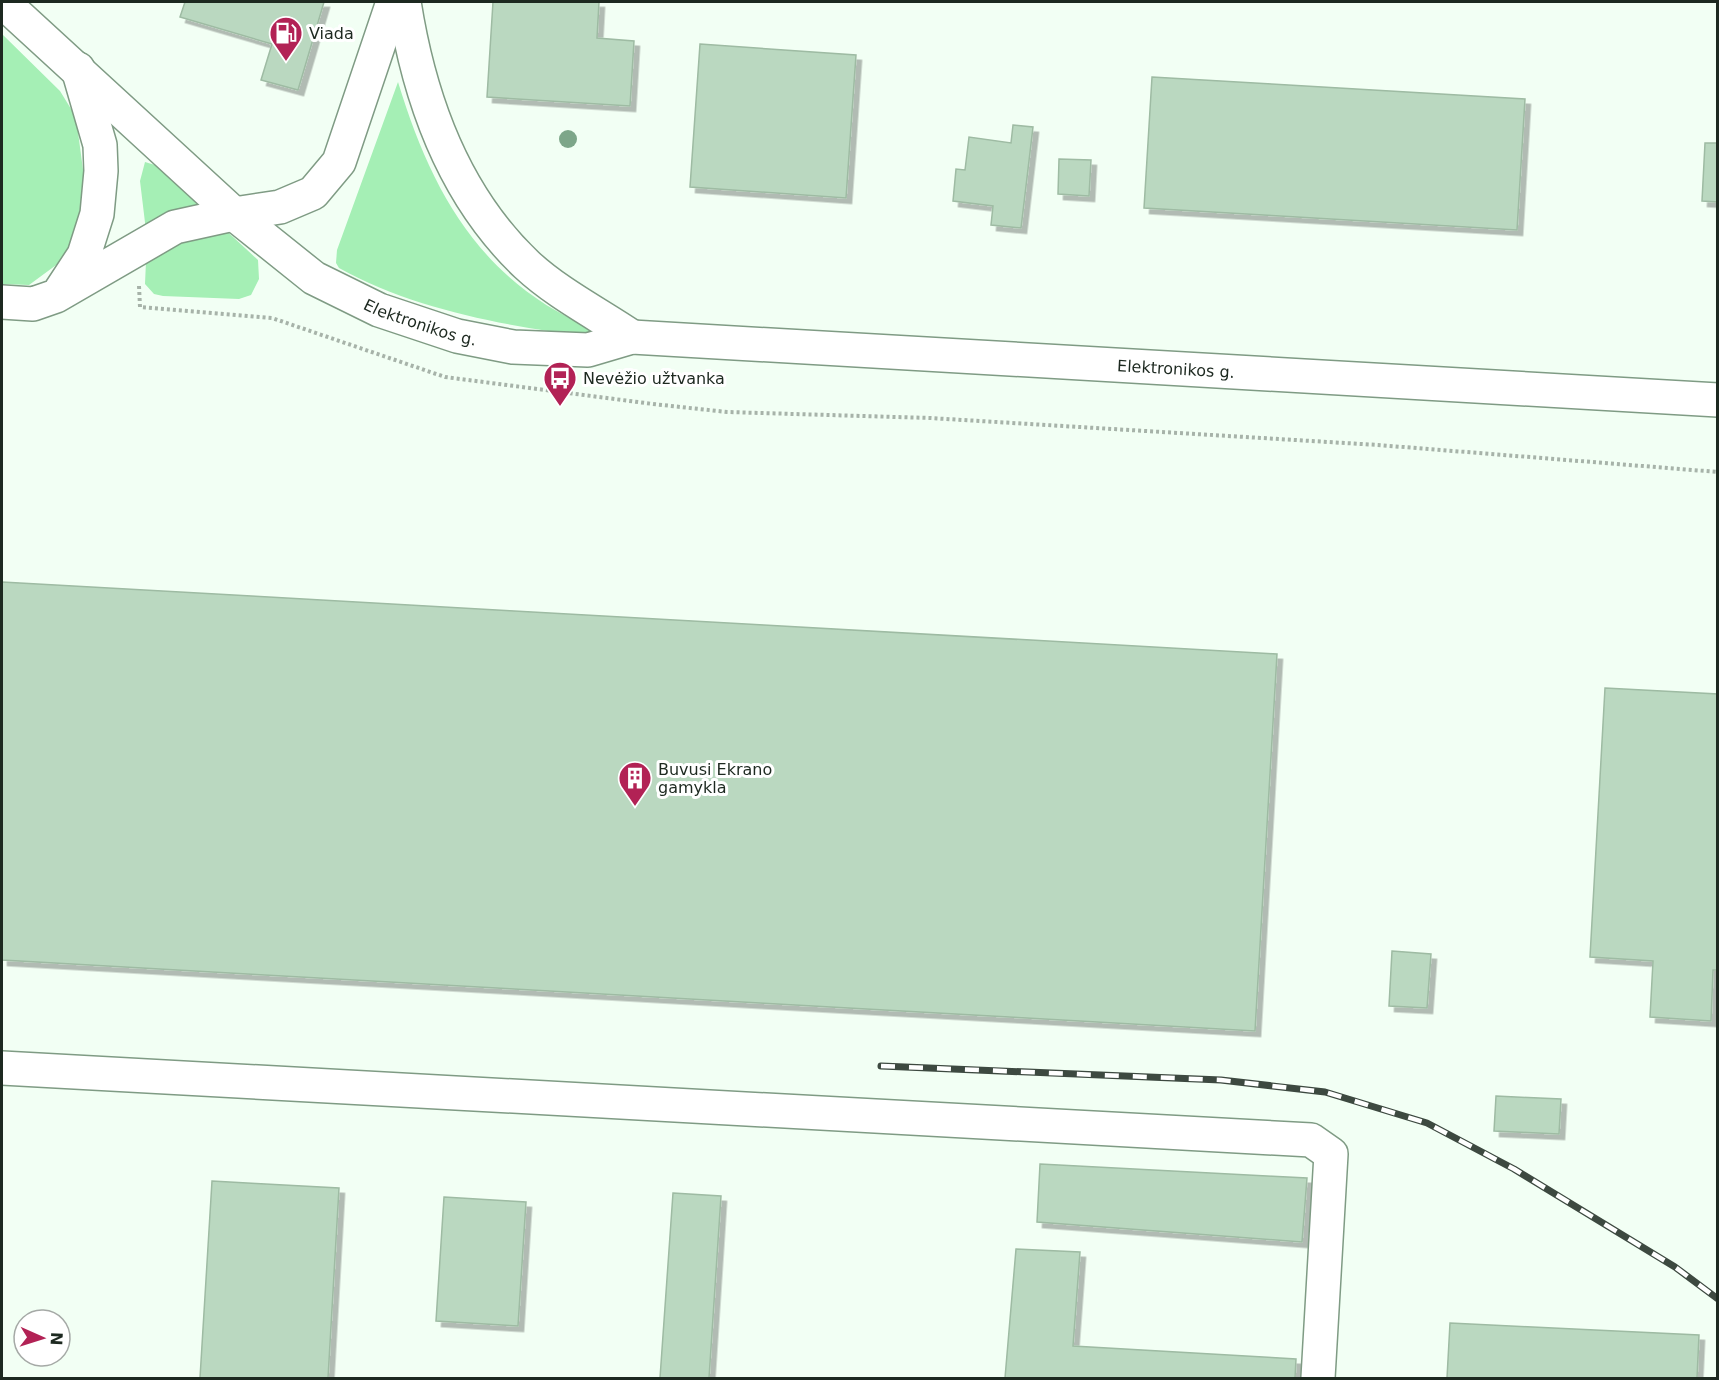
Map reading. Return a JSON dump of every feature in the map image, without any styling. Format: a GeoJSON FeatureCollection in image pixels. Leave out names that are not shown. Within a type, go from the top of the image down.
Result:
{"type":"FeatureCollection","features":[{"type":"Feature","properties":{"kind":"main road","name":"Elektronikos g."},"geometry":{"type":"LineString","coordinates":[[3,2],[234,214],[314,278],[379,310],[457,336],[513,346],[588,350],[632,338],[1718,400]]}},
{"type":"Feature","properties":{"kind":"main road"},"geometry":{"type":"LineString","coordinates":[[32,2],[43,37]]}},
{"type":"Feature","properties":{"kind":"main road"},"geometry":{"type":"LineString","coordinates":[[2,302],[33,303],[56,296],[176,227],[234,214],[280,207],[313,193],[339,162],[393,2]]}},
{"type":"Feature","properties":{"kind":"main road"},"geometry":{"type":"LineString","coordinates":[[404,2],[411,46],[433,120],[466,188],[498,235],[529,267],[632,338]]}},
{"type":"Feature","properties":{"kind":"main road"},"geometry":{"type":"LineString","coordinates":[[56,296],[84,255],[98,203],[100,145],[78,69]]}},
{"type":"Feature","properties":{"kind":"main road"},"geometry":{"type":"LineString","coordinates":[[2,1068],[1311,1140],[1331,1154],[1318,1378]]}},
{"type":"Feature","properties":{"kind":"path"},"geometry":{"type":"LineString","coordinates":[[137,248],[140,307],[272,318],[445,377],[727,412],[930,418],[1355,443],[1718,472]]}},
{"type":"Feature","properties":{"kind":"green space"},"geometry":{"type":"Polygon","coordinates":[[[2,34],[60,91],[76,117],[87,200],[82,226],[63,260],[29,285],[2,284],[2,34]]]}},
{"type":"Feature","properties":{"kind":"green space"},"geometry":{"type":"Polygon","coordinates":[[[398,82],[427,161],[445,197],[466,230],[491,259],[520,286],[554,309],[593,329],[591,337],[462,314],[398,295],[339,268],[336,263],[337,250],[398,82]]]}},
{"type":"Feature","properties":{"kind":"green space"},"geometry":{"type":"Polygon","coordinates":[[[145,162],[155,165],[258,260],[259,279],[251,295],[239,299],[163,296],[154,294],[145,284],[147,239],[140,181],[145,162]]]}},
{"type":"Feature","properties":{"kind":"building","name":"Viada"},"geometry":{"type":"Polygon","coordinates":[[[185,2],[324,2],[298,90],[261,80],[272,44],[180,17],[185,2]]]}},
{"type":"Feature","properties":{"kind":"building"},"geometry":{"type":"Polygon","coordinates":[[[493,2],[599,2],[597,38],[634,41],[630,106],[487,97],[493,2]]]}},
{"type":"Feature","properties":{"kind":"building"},"geometry":{"type":"Polygon","coordinates":[[[700,44],[856,55],[846,198],[690,187],[700,44]]]}},
{"type":"Feature","properties":{"kind":"building"},"geometry":{"type":"Polygon","coordinates":[[[1152,77],[1525,99],[1517,230],[1144,208],[1152,77]]]}},
{"type":"Feature","properties":{"kind":"building"},"geometry":{"type":"Polygon","coordinates":[[[1013,125],[1033,127],[1021,228],[991,225],[993,206],[953,201],[956,169],[965,170],[969,137],[1011,143],[1013,125]]]}},
{"type":"Feature","properties":{"kind":"building"},"geometry":{"type":"Polygon","coordinates":[[[1705,143],[1718,143],[1718,202],[1702,201],[1705,143]]]}},
{"type":"Feature","properties":{"kind":"building"},"geometry":{"type":"Polygon","coordinates":[[[1059,159],[1091,160],[1089,196],[1058,194],[1059,159]]]}},
{"type":"Feature","properties":{"kind":"building","name":"Buvusi Ekrano gamykla"},"geometry":{"type":"Polygon","coordinates":[[[2,582],[1277,654],[1255,1031],[2,960],[2,582]]]}},
{"type":"Feature","properties":{"kind":"building"},"geometry":{"type":"Polygon","coordinates":[[[1605,688],[1718,694],[1718,970],[1713,970],[1711,1021],[1650,1017],[1653,961],[1590,957],[1605,688]]]}},
{"type":"Feature","properties":{"kind":"building"},"geometry":{"type":"Polygon","coordinates":[[[1392,951],[1431,954],[1427,1008],[1389,1006],[1392,951]]]}},
{"type":"Feature","properties":{"kind":"building"},"geometry":{"type":"Polygon","coordinates":[[[1496,1096],[1561,1099],[1559,1134],[1494,1131],[1496,1096]]]}},
{"type":"Feature","properties":{"kind":"building"},"geometry":{"type":"Polygon","coordinates":[[[1040,1164],[1307,1178],[1302,1242],[1037,1222],[1040,1164]]]}},
{"type":"Feature","properties":{"kind":"building"},"geometry":{"type":"Polygon","coordinates":[[[212,1181],[339,1188],[328,1378],[200,1378],[212,1181]]]}},
{"type":"Feature","properties":{"kind":"building"},"geometry":{"type":"Polygon","coordinates":[[[673,1193],[721,1196],[709,1378],[660,1378],[673,1193]]]}},
{"type":"Feature","properties":{"kind":"building"},"geometry":{"type":"Polygon","coordinates":[[[444,1197],[526,1202],[518,1326],[436,1321],[444,1197]]]}},
{"type":"Feature","properties":{"kind":"building"},"geometry":{"type":"Polygon","coordinates":[[[1016,1249],[1080,1252],[1073,1346],[1296,1359],[1295,1378],[1005,1378],[1016,1249]]]}},
{"type":"Feature","properties":{"kind":"building"},"geometry":{"type":"Polygon","coordinates":[[[1450,1323],[1699,1335],[1697,1378],[1447,1378],[1450,1323]]]}},
{"type":"Feature","properties":{"kind":"railway"},"geometry":{"type":"LineString","coordinates":[[881,1066],[1221,1080],[1325,1092],[1427,1123],[1514,1169],[1675,1267],[1718,1299]]}},
{"type":"Feature","properties":{"kind":"place","name":"Viada"},"geometry":{"type":"Point","coordinates":[286,62]}},
{"type":"Feature","properties":{"kind":"place","name":"Nevėžio užtvanka"},"geometry":{"type":"Point","coordinates":[560,407]}},
{"type":"Feature","properties":{"kind":"place","name":"Buvusi Ekrano gamykla"},"geometry":{"type":"Point","coordinates":[635,807]}}]}
